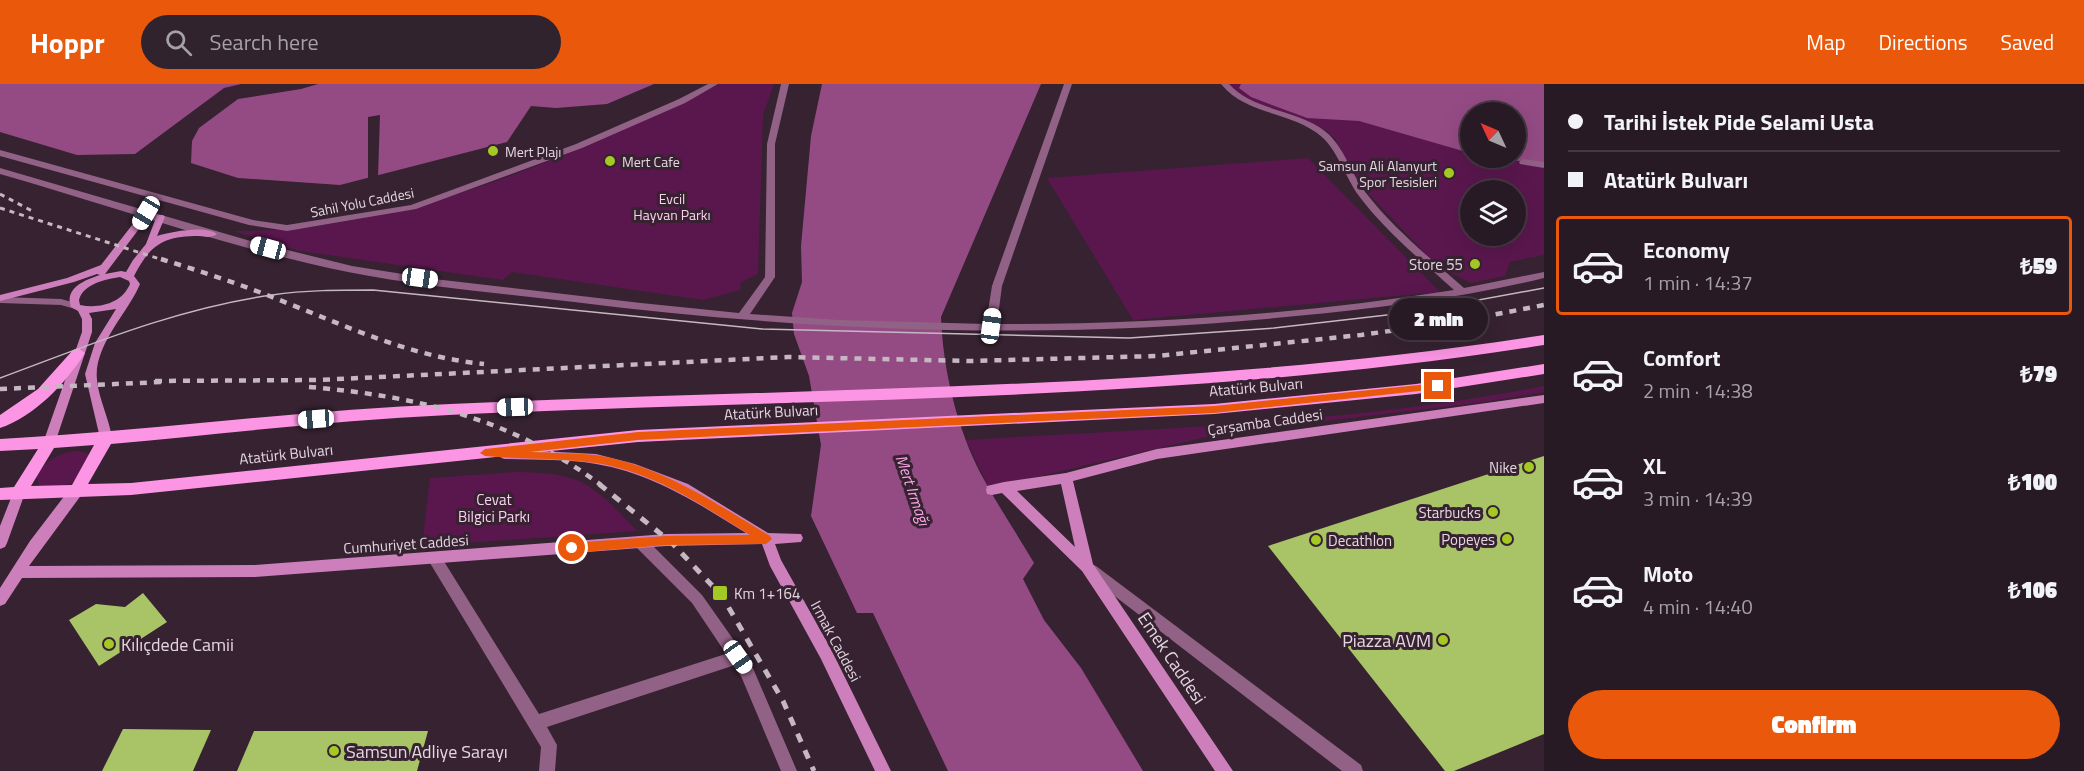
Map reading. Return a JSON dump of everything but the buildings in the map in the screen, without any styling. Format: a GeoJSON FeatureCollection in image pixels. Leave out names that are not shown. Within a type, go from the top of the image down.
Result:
{"type":"FeatureCollection","features":[{"type":"Feature","properties":{"kind":"main road"},"geometry":{"type":"LineString","coordinates":[[0,543],[19,493],[49,443],[87,332],[87,319],[74,297],[78,291],[96,279],[146,213]]}},
{"type":"Feature","properties":{"kind":"main road"},"geometry":{"type":"LineString","coordinates":[[150,243],[160,218]]}},
{"type":"Feature","properties":{"kind":"main road"},"geometry":{"type":"LineString","coordinates":[[129,276],[139,253],[150,243],[175,234],[212,234]]}},
{"type":"Feature","properties":{"kind":"main road"},"geometry":{"type":"LineString","coordinates":[[0,299],[70,280],[105,267]]}},
{"type":"Feature","properties":{"kind":"main road"},"geometry":{"type":"LineString","coordinates":[[0,600],[76,490],[106,438],[103,417],[91,375],[109,327],[135,284],[129,276],[112,275],[96,279]]}},
{"type":"Feature","properties":{"kind":"main road"},"geometry":{"type":"LineString","coordinates":[[79,308],[108,307],[130,294]]}},
{"type":"Feature","properties":{"kind":"main road","name":"Atatürk Bulvarı"},"geometry":{"type":"LineString","coordinates":[[0,445],[49,443],[444,410],[977,391],[1208,380],[1451,356],[1544,340]]}},
{"type":"Feature","properties":{"kind":"main road"},"geometry":{"type":"LineString","coordinates":[[0,422],[34,402],[78,353]]}},
{"type":"Feature","properties":{"kind":"main road","name":"Atatürk Bulvarı"},"geometry":{"type":"LineString","coordinates":[[0,494],[131,489],[638,436],[1214,409],[1416,389],[1544,369]]}},
{"type":"Feature","properties":{"kind":"main road","name":"Çarşamba Caddesi"},"geometry":{"type":"LineString","coordinates":[[998,489],[1066,478],[1157,454],[1544,399]]}},
{"type":"Feature","properties":{"kind":"main road"},"geometry":{"type":"LineString","coordinates":[[485,453],[596,459],[635,469],[683,488],[766,539]]}},
{"type":"Feature","properties":{"kind":"main road","name":"Emek Caddesi"},"geometry":{"type":"LineString","coordinates":[[1066,478],[1087,567]]}},
{"type":"Feature","properties":{"kind":"main road","name":"Emek Caddesi"},"geometry":{"type":"LineString","coordinates":[[998,489],[1087,567],[1225,771]]}},
{"type":"Feature","properties":{"kind":"main road","name":"Cumhuriyet Caddesi"},"geometry":{"type":"LineString","coordinates":[[18,572],[255,571],[640,542],[796,538]]}},
{"type":"Feature","properties":{"kind":"main road","name":"Irmak Caddesi"},"geometry":{"type":"LineString","coordinates":[[766,539],[883,771]]}},
{"type":"Feature","properties":{"kind":"street","name":"Sahil Yolu Caddesi"},"geometry":{"type":"LineString","coordinates":[[0,153],[252,223],[287,228],[413,207],[579,146],[682,101],[714,84]]}},
{"type":"Feature","properties":{"kind":"street"},"geometry":{"type":"LineString","coordinates":[[742,317],[770,277],[771,144],[785,84]]}},
{"type":"Feature","properties":{"kind":"street"},"geometry":{"type":"LineString","coordinates":[[991,326],[997,286],[1068,84]]}},
{"type":"Feature","properties":{"kind":"street"},"geometry":{"type":"LineString","coordinates":[[1225,84],[1246,100],[1315,128],[1328,139],[1360,192],[1390,226],[1463,293]]}},
{"type":"Feature","properties":{"kind":"street"},"geometry":{"type":"LineString","coordinates":[[1526,162],[1544,165]]}},
{"type":"Feature","properties":{"kind":"street"},"geometry":{"type":"LineString","coordinates":[[0,171],[212,234],[327,264],[610,304],[772,320],[975,327],[1093,328],[1175,324],[1291,315],[1463,293],[1544,275]]}},
{"type":"Feature","properties":{"kind":"street"},"geometry":{"type":"LineString","coordinates":[[0,299],[61,302],[79,308]]}},
{"type":"Feature","properties":{"kind":"street"},"geometry":{"type":"LineString","coordinates":[[640,542],[697,599],[738,657],[747,671],[789,771]]}},
{"type":"Feature","properties":{"kind":"street"},"geometry":{"type":"LineString","coordinates":[[435,559],[549,745],[547,771]]}},
{"type":"Feature","properties":{"kind":"street"},"geometry":{"type":"LineString","coordinates":[[1087,567],[1355,771]]}},
{"type":"Feature","properties":{"kind":"street"},"geometry":{"type":"LineString","coordinates":[[535,723],[738,657]]}},
{"type":"Feature","properties":{"kind":"green space","name":"Evcil Hayvan Parkı"},"geometry":{"type":"Polygon","coordinates":[[[720,84],[774,84],[763,115],[758,274],[741,282],[740,290],[703,300],[512,272],[503,280],[300,251],[233,231],[296,228],[359,219],[422,204],[545,163],[605,138],[720,84]]]}},
{"type":"Feature","properties":{"kind":"green space","name":"Samsun Ali Alanyurt Spor Tesisleri"},"geometry":{"type":"Polygon","coordinates":[[[1228,84],[1544,84],[1544,255],[1510,262],[1505,276],[1471,283],[1437,266],[1363,188],[1335,139],[1327,131],[1245,99],[1228,84]]]}},
{"type":"Feature","properties":{"kind":"green space"},"geometry":{"type":"Polygon","coordinates":[[[1308,158],[1440,292],[1133,320],[1047,178],[1308,158]]]}},
{"type":"Feature","properties":{"kind":"green space"},"geometry":{"type":"Polygon","coordinates":[[[1544,386],[1544,392],[1485,402],[1219,434],[989,488],[966,440],[1329,416],[1473,398],[1544,386]]]}},
{"type":"Feature","properties":{"kind":"green space"},"geometry":{"type":"Polygon","coordinates":[[[79,451],[91,455],[72,483],[61,487],[40,487],[36,477],[48,462],[60,455],[79,451]]]}},
{"type":"Feature","properties":{"kind":"green space","name":"Cevat Bilgici Parkı"},"geometry":{"type":"Polygon","coordinates":[[[516,472],[557,475],[585,484],[608,502],[637,531],[422,546],[430,478],[516,472]]]}},
{"type":"Feature","properties":{"kind":"water"},"geometry":{"type":"Polygon","coordinates":[[[0,84],[241,84],[224,88],[135,154],[77,155],[0,132],[0,84]]]}},
{"type":"Feature","properties":{"kind":"water"},"geometry":{"type":"Polygon","coordinates":[[[318,84],[654,84],[607,104],[556,108],[531,106],[507,142],[340,185],[238,178],[191,163],[192,141],[199,128],[238,99],[318,84]]]}},
{"type":"Feature","properties":{"kind":"water","name":"Mert Irmağı"},"geometry":{"type":"Polygon","coordinates":[[[822,84],[1041,84],[941,317],[945,358],[953,399],[973,458],[994,498],[1034,563],[1023,579],[1044,620],[1081,668],[1143,771],[948,771],[873,613],[857,613],[811,516],[821,445],[809,376],[794,334],[792,313],[802,282],[801,246],[811,136],[822,84]]]}},
{"type":"Feature","properties":{"kind":"water"},"geometry":{"type":"Polygon","coordinates":[[[1241,84],[1544,84],[1544,163],[1526,161],[1526,102],[1460,102],[1460,150],[1359,121],[1307,118],[1251,97],[1239,88],[1241,84]]]}},
{"type":"Feature","properties":{"kind":"pier"},"geometry":{"type":"Polygon","coordinates":[[[380,115],[378,177],[368,180],[368,117],[380,115]]]}},
{"type":"Feature","properties":{"kind":"tram line"},"geometry":{"type":"LineString","coordinates":[[0,378],[168,318],[237,301],[310,291],[373,290],[762,329],[1129,338],[1274,328],[1413,312],[1544,288]]}},
{"type":"Feature","properties":{"kind":"railway"},"geometry":{"type":"LineString","coordinates":[[0,194],[34,212]]}},
{"type":"Feature","properties":{"kind":"railway"},"geometry":{"type":"LineString","coordinates":[[0,208],[166,261]]}},
{"type":"Feature","properties":{"kind":"railway"},"geometry":{"type":"LineString","coordinates":[[161,259],[256,291],[384,341],[433,355],[484,364]]}},
{"type":"Feature","properties":{"kind":"railway"},"geometry":{"type":"LineString","coordinates":[[155,381],[319,380],[788,357],[971,361],[1157,356],[1361,335],[1461,321],[1544,305]]}},
{"type":"Feature","properties":{"kind":"railway"},"geometry":{"type":"LineString","coordinates":[[0,389],[162,382]]}},
{"type":"Feature","properties":{"kind":"railway"},"geometry":{"type":"LineString","coordinates":[[309,387],[349,391],[426,405],[498,427],[567,462],[601,485]]}},
{"type":"Feature","properties":{"kind":"railway"},"geometry":{"type":"LineString","coordinates":[[599,484],[672,543],[722,596],[783,701],[814,771]]}},
{"type":"Feature","properties":{"kind":"place","name":"Mert Plajı"},"geometry":{"type":"Point","coordinates":[493,151]}},
{"type":"Feature","properties":{"kind":"place","name":"Mert Cafe"},"geometry":{"type":"Point","coordinates":[610,161]}},
{"type":"Feature","properties":{"kind":"place","name":"Samsun Ali Alanyurt Spor Tesisleri"},"geometry":{"type":"Point","coordinates":[1449,173]}},
{"type":"Feature","properties":{"kind":"place","name":"Store 55"},"geometry":{"type":"Point","coordinates":[1475,264]}},
{"type":"Feature","properties":{"kind":"place","name":"Nike"},"geometry":{"type":"Point","coordinates":[1529,467]}},
{"type":"Feature","properties":{"kind":"place","name":"Starbucks"},"geometry":{"type":"Point","coordinates":[1493,512]}},
{"type":"Feature","properties":{"kind":"place","name":"Popeyes"},"geometry":{"type":"Point","coordinates":[1507,539]}},
{"type":"Feature","properties":{"kind":"place","name":"Decathlon"},"geometry":{"type":"Point","coordinates":[1316,540]}},
{"type":"Feature","properties":{"kind":"place","name":"Km 1+164"},"geometry":{"type":"Point","coordinates":[720,593]}},
{"type":"Feature","properties":{"kind":"place","name":"Piazza AVM"},"geometry":{"type":"Point","coordinates":[1443,640]}},
{"type":"Feature","properties":{"kind":"place","name":"Kılıçdede Camii"},"geometry":{"type":"Point","coordinates":[109,644]}},
{"type":"Feature","properties":{"kind":"place","name":"Samsun Adliye Sarayı"},"geometry":{"type":"Point","coordinates":[334,751]}},
{"type":"Feature","properties":{"kind":"route"},"geometry":{"type":"LineString","coordinates":[[572,548],[666,540],[766,539],[683,488],[635,469],[596,459],[485,453],[638,436],[1214,409],[1438,386]]}}]}
